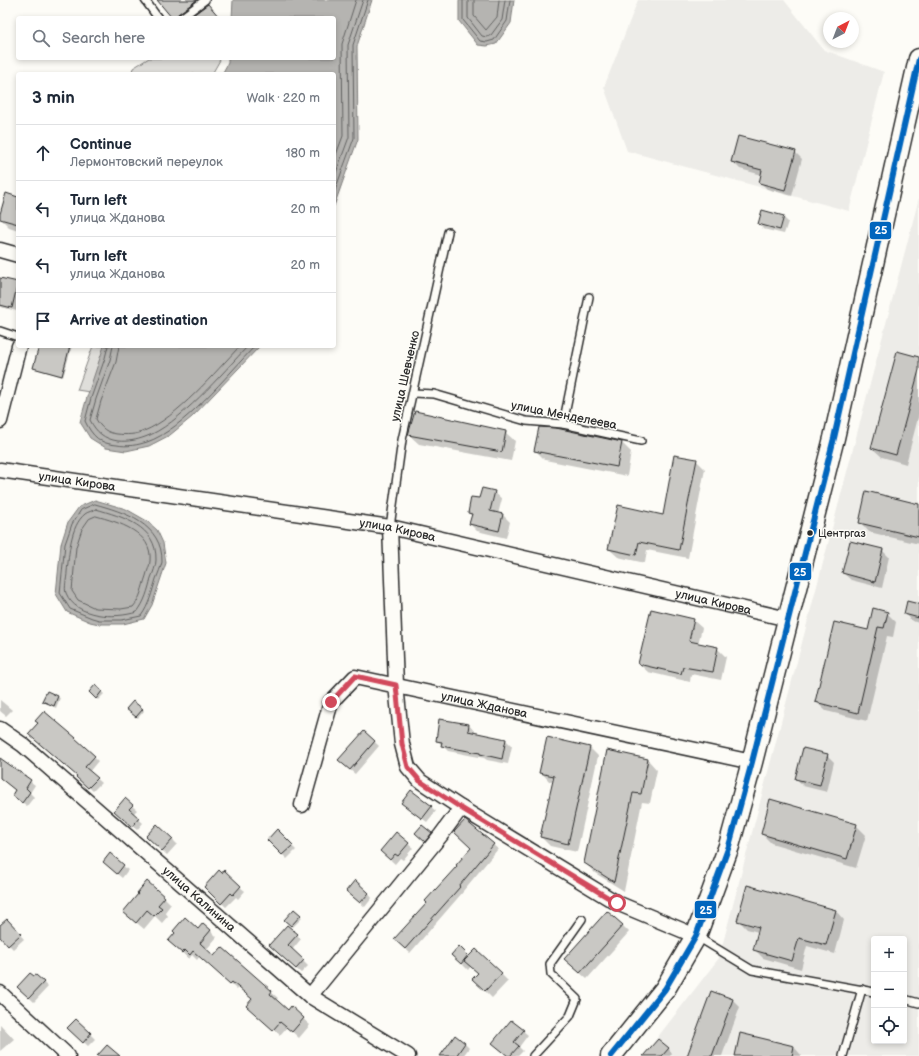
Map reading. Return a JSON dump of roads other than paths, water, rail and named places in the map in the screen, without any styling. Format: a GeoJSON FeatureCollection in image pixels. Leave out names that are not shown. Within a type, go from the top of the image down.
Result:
{"type":"FeatureCollection","features":[{"type":"Feature","properties":{"kind":"street"},"geometry":{"type":"LineString","coordinates":[[611,1056],[665,989],[696,936],[729,846],[752,762],[834,438],[919,59]]}},
{"type":"Feature","properties":{"kind":"street"},"geometry":{"type":"LineString","coordinates":[[0,250],[16,254]]}},
{"type":"Feature","properties":{"kind":"street"},"geometry":{"type":"LineString","coordinates":[[0,420],[18,348]]}},
{"type":"Feature","properties":{"kind":"street","name":"улица Кирова"},"geometry":{"type":"LineString","coordinates":[[0,470],[390,527],[788,619]]}},
{"type":"Feature","properties":{"kind":"street"},"geometry":{"type":"LineString","coordinates":[[390,527],[396,685],[402,744],[408,767],[420,781],[461,808],[617,903],[696,936]]}},
{"type":"Feature","properties":{"kind":"street","name":"улица Жданова"},"geometry":{"type":"LineString","coordinates":[[302,805],[331,702],[355,676],[752,762]]}},
{"type":"Feature","properties":{"kind":"street","name":"улица Калинина"},"geometry":{"type":"LineString","coordinates":[[0,729],[23,745],[310,996],[408,1056]]}},
{"type":"Feature","properties":{"kind":"street"},"geometry":{"type":"LineString","coordinates":[[310,996],[441,835],[461,808]]}},
{"type":"Feature","properties":{"kind":"street"},"geometry":{"type":"LineString","coordinates":[[0,992],[68,1056]]}},
{"type":"Feature","properties":{"kind":"lane"},"geometry":{"type":"LineString","coordinates":[[145,0],[157,16]]}},
{"type":"Feature","properties":{"kind":"lane"},"geometry":{"type":"LineString","coordinates":[[184,16],[205,0]]}},
{"type":"Feature","properties":{"kind":"lane","name":"улица Шевченко"},"geometry":{"type":"LineString","coordinates":[[390,527],[402,440],[448,232]]}},
{"type":"Feature","properties":{"kind":"lane"},"geometry":{"type":"LineString","coordinates":[[563,424],[589,297]]}},
{"type":"Feature","properties":{"kind":"lane"},"geometry":{"type":"LineString","coordinates":[[0,331],[16,335]]}},
{"type":"Feature","properties":{"kind":"lane","name":"улица Менделеева"},"geometry":{"type":"LineString","coordinates":[[413,393],[434,394],[526,421],[563,424],[641,442]]}},
{"type":"Feature","properties":{"kind":"lane"},"geometry":{"type":"LineString","coordinates":[[534,1056],[570,1016],[576,999],[551,974],[550,964],[582,919]]}},
{"type":"Feature","properties":{"kind":"lane"},"geometry":{"type":"LineString","coordinates":[[696,936],[752,970],[871,991]]}},
{"type":"Feature","properties":{"kind":"lane"},"geometry":{"type":"LineString","coordinates":[[843,1056],[862,989]]}},
{"type":"Feature","properties":{"kind":"lane"},"geometry":{"type":"LineString","coordinates":[[907,1000],[919,1003]]}},
{"type":"Feature","properties":{"kind":"water"},"geometry":{"type":"Polygon","coordinates":[[[233,0],[372,0],[357,46],[358,139],[336,200],[336,72],[223,72],[228,60],[336,60],[336,16],[232,16],[233,0]]]}},
{"type":"Feature","properties":{"kind":"water"},"geometry":{"type":"Polygon","coordinates":[[[459,0],[514,0],[511,23],[496,44],[487,46],[478,45],[459,21],[459,0]]]}},
{"type":"Feature","properties":{"kind":"water"},"geometry":{"type":"Polygon","coordinates":[[[103,348],[258,348],[192,417],[170,435],[149,446],[126,451],[106,448],[90,438],[80,422],[103,348]]]}},
{"type":"Feature","properties":{"kind":"water"},"geometry":{"type":"Polygon","coordinates":[[[95,500],[126,509],[147,521],[157,530],[163,543],[166,563],[152,605],[144,619],[123,624],[99,624],[90,622],[67,612],[56,594],[61,544],[68,522],[79,507],[95,500]]]}},
{"type":"Feature","properties":{"kind":"place","name":"Центргаз"},"geometry":{"type":"Point","coordinates":[810,533]}}]}
